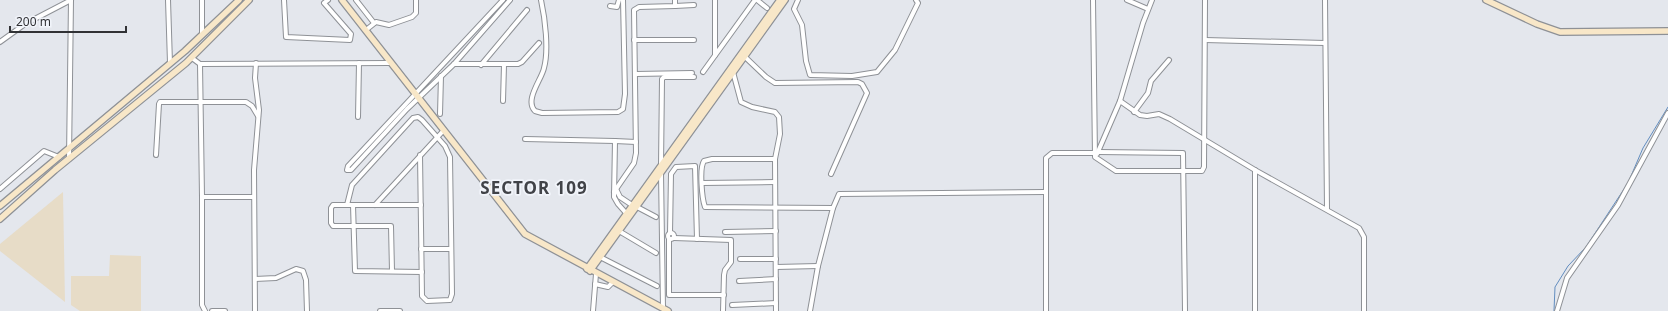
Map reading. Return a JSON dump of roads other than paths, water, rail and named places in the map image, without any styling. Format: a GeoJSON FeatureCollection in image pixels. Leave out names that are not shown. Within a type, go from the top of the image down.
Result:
{"type":"FeatureCollection","features":[{"type":"Feature","properties":{"kind":"street"},"geometry":{"type":"LineString","coordinates":[[0,42],[26,24],[71,0],[69,159]]}},
{"type":"Feature","properties":{"kind":"street"},"geometry":{"type":"LineString","coordinates":[[168,0],[170,63]]}},
{"type":"Feature","properties":{"kind":"street"},"geometry":{"type":"LineString","coordinates":[[202,0],[202,35]]}},
{"type":"Feature","properties":{"kind":"street"},"geometry":{"type":"LineString","coordinates":[[0,206],[170,63],[239,0]]}},
{"type":"Feature","properties":{"kind":"street"},"geometry":{"type":"LineString","coordinates":[[0,219],[69,159],[192,58],[249,0]]}},
{"type":"Feature","properties":{"kind":"street"},"geometry":{"type":"LineString","coordinates":[[284,0],[286,37],[350,40],[351,34],[325,1]]}},
{"type":"Feature","properties":{"kind":"street"},"geometry":{"type":"LineString","coordinates":[[342,0],[366,30],[389,63],[415,93],[525,234],[596,274],[666,310],[662,169],[662,79],[664,77],[693,75],[636,74]]}},
{"type":"Feature","properties":{"kind":"street"},"geometry":{"type":"LineString","coordinates":[[356,0],[374,23]]}},
{"type":"Feature","properties":{"kind":"street"},"geometry":{"type":"LineString","coordinates":[[366,30],[374,23],[379,22],[389,25],[412,17],[416,11],[416,0]]}},
{"type":"Feature","properties":{"kind":"street"},"geometry":{"type":"LineString","coordinates":[[503,0],[348,166],[347,170],[351,170],[441,75],[454,64],[510,0]]}},
{"type":"Feature","properties":{"kind":"street"},"geometry":{"type":"LineString","coordinates":[[541,0],[546,27],[545,65],[535,85],[532,106],[535,111],[542,113],[618,112],[623,109],[625,94],[623,0]]}},
{"type":"Feature","properties":{"kind":"street"},"geometry":{"type":"LineString","coordinates":[[610,6],[617,7],[619,0]]}},
{"type":"Feature","properties":{"kind":"street"},"geometry":{"type":"LineString","coordinates":[[675,0],[675,6]]}},
{"type":"Feature","properties":{"kind":"street"},"geometry":{"type":"LineString","coordinates":[[715,0],[715,55]]}},
{"type":"Feature","properties":{"kind":"street"},"geometry":{"type":"LineString","coordinates":[[703,72],[756,0],[767,8]]}},
{"type":"Feature","properties":{"kind":"street"},"geometry":{"type":"LineString","coordinates":[[589,270],[619,231],[634,206],[743,55],[780,0]]}},
{"type":"Feature","properties":{"kind":"street"},"geometry":{"type":"LineString","coordinates":[[662,169],[668,163],[733,72],[743,55],[785,0]]}},
{"type":"Feature","properties":{"kind":"street"},"geometry":{"type":"LineString","coordinates":[[798,0],[794,9],[802,25],[806,61],[810,75],[852,76],[877,72],[895,50],[918,3],[916,0]]}},
{"type":"Feature","properties":{"kind":"street"},"geometry":{"type":"LineString","coordinates":[[1093,0],[1096,154],[1116,172],[1199,172],[1203,170],[1205,0]]}},
{"type":"Feature","properties":{"kind":"street"},"geometry":{"type":"LineString","coordinates":[[1127,0],[1148,9]]}},
{"type":"Feature","properties":{"kind":"street"},"geometry":{"type":"LineString","coordinates":[[1096,154],[1120,102],[1152,0]]}},
{"type":"Feature","properties":{"kind":"street"},"geometry":{"type":"LineString","coordinates":[[1326,0],[1325,42],[1327,209]]}},
{"type":"Feature","properties":{"kind":"street"},"geometry":{"type":"LineString","coordinates":[[1486,0],[1537,24],[1560,32],[1668,31]]}},
{"type":"Feature","properties":{"kind":"street"},"geometry":{"type":"LineString","coordinates":[[615,191],[634,163],[636,142],[636,74],[633,14],[636,8],[694,5]]}},
{"type":"Feature","properties":{"kind":"street"},"geometry":{"type":"LineString","coordinates":[[481,64],[527,10]]}},
{"type":"Feature","properties":{"kind":"street"},"geometry":{"type":"LineString","coordinates":[[634,40],[694,40]]}},
{"type":"Feature","properties":{"kind":"street"},"geometry":{"type":"LineString","coordinates":[[1205,40],[1325,42]]}},
{"type":"Feature","properties":{"kind":"street"},"geometry":{"type":"LineString","coordinates":[[454,64],[504,65],[522,62],[539,43]]}},
{"type":"Feature","properties":{"kind":"street"},"geometry":{"type":"LineString","coordinates":[[743,55],[766,77],[775,83],[858,82],[862,84],[867,93],[831,174]]}},
{"type":"Feature","properties":{"kind":"street"},"geometry":{"type":"LineString","coordinates":[[192,58],[200,64],[389,63]]}},
{"type":"Feature","properties":{"kind":"street"},"geometry":{"type":"LineString","coordinates":[[1134,112],[1148,93],[1151,81],[1169,60]]}},
{"type":"Feature","properties":{"kind":"street"},"geometry":{"type":"LineString","coordinates":[[255,311],[254,163],[259,104],[254,73],[256,63]]}},
{"type":"Feature","properties":{"kind":"street"},"geometry":{"type":"LineString","coordinates":[[358,117],[359,63]]}},
{"type":"Feature","properties":{"kind":"street"},"geometry":{"type":"LineString","coordinates":[[200,64],[202,102],[202,305],[206,311]]}},
{"type":"Feature","properties":{"kind":"street"},"geometry":{"type":"LineString","coordinates":[[504,65],[504,101]]}},
{"type":"Feature","properties":{"kind":"street"},"geometry":{"type":"LineString","coordinates":[[733,72],[741,102],[752,107],[775,112],[780,117],[780,134],[775,159],[776,311]]}},
{"type":"Feature","properties":{"kind":"street"},"geometry":{"type":"LineString","coordinates":[[440,114],[441,75]]}},
{"type":"Feature","properties":{"kind":"street"},"geometry":{"type":"LineString","coordinates":[[156,155],[159,104],[165,101],[246,102],[252,106],[258,116]]}},
{"type":"Feature","properties":{"kind":"street"},"geometry":{"type":"LineString","coordinates":[[1120,102],[1134,112],[1145,116],[1159,114],[1255,170],[1360,228],[1364,233],[1364,311]]}},
{"type":"Feature","properties":{"kind":"street"},"geometry":{"type":"LineString","coordinates":[[1557,311],[1567,278],[1618,205],[1668,113]]}},
{"type":"Feature","properties":{"kind":"street"},"geometry":{"type":"LineString","coordinates":[[347,205],[352,186],[413,118],[418,117],[438,136],[447,149],[450,157],[452,294],[450,300],[427,301],[424,299],[421,249],[420,155]]}},
{"type":"Feature","properties":{"kind":"street"},"geometry":{"type":"LineString","coordinates":[[376,205],[444,130]]}},
{"type":"Feature","properties":{"kind":"street"},"geometry":{"type":"LineString","coordinates":[[525,139],[636,142]]}},
{"type":"Feature","properties":{"kind":"street"},"geometry":{"type":"LineString","coordinates":[[616,141],[615,191],[618,204],[626,212]]}},
{"type":"Feature","properties":{"kind":"street"},"geometry":{"type":"LineString","coordinates":[[0,189],[44,151],[59,157]]}},
{"type":"Feature","properties":{"kind":"street"},"geometry":{"type":"LineString","coordinates":[[1046,311],[1045,192],[1047,156],[1052,153],[1096,154],[1181,152],[1183,155],[1184,172],[1185,311]]}},
{"type":"Feature","properties":{"kind":"street"},"geometry":{"type":"LineString","coordinates":[[775,159],[707,160],[702,163],[704,205],[707,209],[833,208]]}},
{"type":"Feature","properties":{"kind":"street"},"geometry":{"type":"LineString","coordinates":[[668,163],[674,168],[696,167],[697,239]]}},
{"type":"Feature","properties":{"kind":"street"},"geometry":{"type":"LineString","coordinates":[[674,168],[671,174],[670,233],[668,235],[671,238],[669,294],[724,295]]}},
{"type":"Feature","properties":{"kind":"street"},"geometry":{"type":"LineString","coordinates":[[662,169],[671,174]]}},
{"type":"Feature","properties":{"kind":"street"},"geometry":{"type":"LineString","coordinates":[[1255,170],[1255,311]]}},
{"type":"Feature","properties":{"kind":"street"},"geometry":{"type":"LineString","coordinates":[[702,183],[775,182]]}},
{"type":"Feature","properties":{"kind":"street"},"geometry":{"type":"LineString","coordinates":[[615,191],[619,196],[634,206],[656,217]]}},
{"type":"Feature","properties":{"kind":"street"},"geometry":{"type":"LineString","coordinates":[[810,311],[818,266],[833,208],[837,197],[842,193],[1045,192]]}},
{"type":"Feature","properties":{"kind":"street"},"geometry":{"type":"LineString","coordinates":[[202,197],[254,197]]}},
{"type":"Feature","properties":{"kind":"street"},"geometry":{"type":"LineString","coordinates":[[354,205],[355,271],[422,272]]}},
{"type":"Feature","properties":{"kind":"street"},"geometry":{"type":"LineString","coordinates":[[392,271],[391,226],[333,226],[331,223],[332,206],[421,205]]}},
{"type":"Feature","properties":{"kind":"street"},"geometry":{"type":"LineString","coordinates":[[589,270],[626,212],[634,206]]}},
{"type":"Feature","properties":{"kind":"street"},"geometry":{"type":"LineString","coordinates":[[619,231],[656,253]]}},
{"type":"Feature","properties":{"kind":"street"},"geometry":{"type":"LineString","coordinates":[[725,232],[776,231]]}},
{"type":"Feature","properties":{"kind":"street"},"geometry":{"type":"LineString","coordinates":[[671,238],[730,240],[731,262],[725,270],[724,275],[724,311]]}},
{"type":"Feature","properties":{"kind":"street"},"geometry":{"type":"LineString","coordinates":[[421,249],[451,249]]}},
{"type":"Feature","properties":{"kind":"street"},"geometry":{"type":"LineString","coordinates":[[600,257],[657,286]]}},
{"type":"Feature","properties":{"kind":"street"},"geometry":{"type":"LineString","coordinates":[[740,259],[776,259]]}},
{"type":"Feature","properties":{"kind":"street"},"geometry":{"type":"LineString","coordinates":[[776,267],[818,266]]}},
{"type":"Feature","properties":{"kind":"street"},"geometry":{"type":"LineString","coordinates":[[255,279],[276,278],[296,269],[303,271],[306,280],[307,311]]}},
{"type":"Feature","properties":{"kind":"street"},"geometry":{"type":"LineString","coordinates":[[593,311],[596,274]]}},
{"type":"Feature","properties":{"kind":"street"},"geometry":{"type":"LineString","coordinates":[[739,281],[776,279]]}},
{"type":"Feature","properties":{"kind":"street"},"geometry":{"type":"LineString","coordinates":[[595,284],[608,287],[612,282]]}},
{"type":"Feature","properties":{"kind":"street"},"geometry":{"type":"LineString","coordinates":[[732,305],[776,303]]}},
{"type":"Feature","properties":{"kind":"street"},"geometry":{"type":"LineString","coordinates":[[212,311],[225,311]]}},
{"type":"Feature","properties":{"kind":"street"},"geometry":{"type":"LineString","coordinates":[[380,311],[400,311]]}},
{"type":"Feature","properties":{"kind":"waterway"},"geometry":{"type":"LineString","coordinates":[[1554,311],[1555,287],[1568,266],[1586,247],[1628,183],[1643,148],[1668,107]]}},
{"type":"Feature","properties":{"kind":"district","name":"SECTOR 109"},"geometry":{"type":"Point","coordinates":[534,187]}}]}
